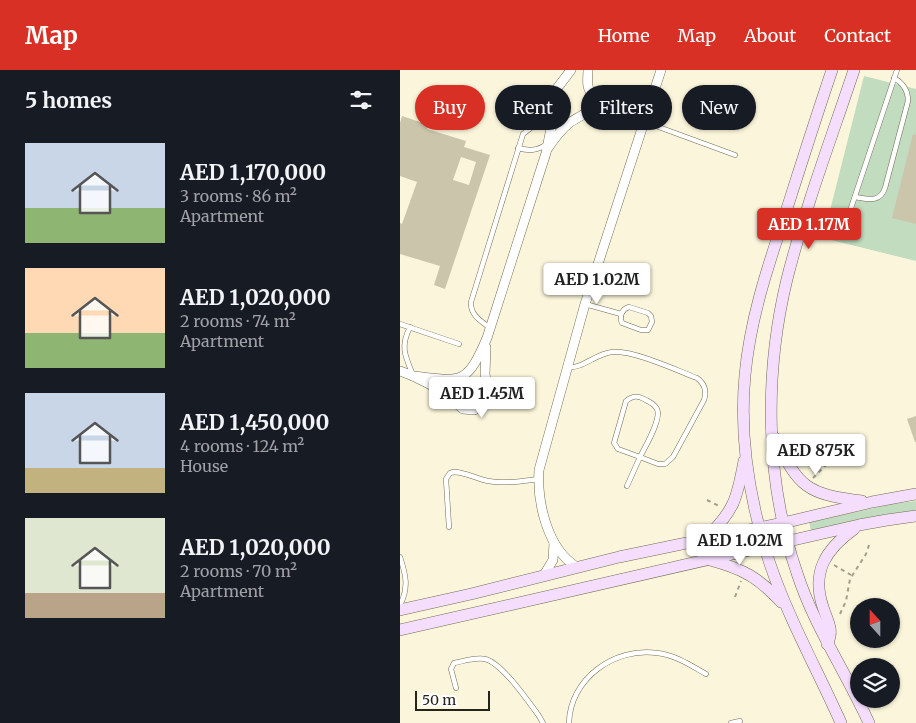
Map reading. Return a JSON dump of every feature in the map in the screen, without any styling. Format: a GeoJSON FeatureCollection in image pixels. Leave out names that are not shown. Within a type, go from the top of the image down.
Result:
{"type":"FeatureCollection","features":[{"type":"Feature","properties":{"kind":"street"},"geometry":{"type":"LineString","coordinates":[[560,85],[571,70]]}},
{"type":"Feature","properties":{"kind":"street"},"geometry":{"type":"LineString","coordinates":[[546,149],[561,131],[587,113],[591,107],[592,93],[588,87],[588,70]]}},
{"type":"Feature","properties":{"kind":"street"},"geometry":{"type":"LineString","coordinates":[[656,85],[661,70]]}},
{"type":"Feature","properties":{"kind":"street"},"geometry":{"type":"LineString","coordinates":[[832,70],[755,311],[744,384],[743,422],[746,452],[765,548],[786,608],[842,723]]}},
{"type":"Feature","properties":{"kind":"street"},"geometry":{"type":"LineString","coordinates":[[854,70],[787,279],[776,342],[772,433],[776,488],[788,543],[805,597],[827,644],[869,723]]}},
{"type":"Feature","properties":{"kind":"street"},"geometry":{"type":"LineString","coordinates":[[413,376],[445,379],[462,377],[473,366],[487,338],[546,149],[550,130]]}},
{"type":"Feature","properties":{"kind":"street"},"geometry":{"type":"LineString","coordinates":[[577,567],[563,557],[554,542],[541,505],[539,479],[541,461],[585,304],[641,130]]}},
{"type":"Feature","properties":{"kind":"street"},"geometry":{"type":"LineString","coordinates":[[400,371],[441,390],[462,409],[468,410],[480,407],[487,397],[488,391],[485,362],[487,338]]}},
{"type":"Feature","properties":{"kind":"street"},"geometry":{"type":"LineString","coordinates":[[772,433],[790,468],[807,486],[816,492],[833,497],[872,502]]}},
{"type":"Feature","properties":{"kind":"street"},"geometry":{"type":"LineString","coordinates":[[704,539],[724,520],[730,511],[738,491],[746,452]]}},
{"type":"Feature","properties":{"kind":"street"},"geometry":{"type":"LineString","coordinates":[[400,610],[577,567],[916,494]]}},
{"type":"Feature","properties":{"kind":"street"},"geometry":{"type":"LineString","coordinates":[[400,630],[570,590],[788,543],[859,525],[916,516]]}},
{"type":"Feature","properties":{"kind":"street"},"geometry":{"type":"LineString","coordinates":[[827,644],[831,637],[831,629],[822,606],[819,587],[821,568],[835,544],[859,525]]}},
{"type":"Feature","properties":{"kind":"street"},"geometry":{"type":"LineString","coordinates":[[544,575],[552,560],[554,542]]}},
{"type":"Feature","properties":{"kind":"street"},"geometry":{"type":"LineString","coordinates":[[709,560],[745,572],[767,586],[786,608]]}},
{"type":"Feature","properties":{"kind":"lane"},"geometry":{"type":"LineString","coordinates":[[799,238],[812,228],[830,225],[842,220],[850,211],[896,70]]}},
{"type":"Feature","properties":{"kind":"lane"},"geometry":{"type":"LineString","coordinates":[[855,197],[876,199],[882,195],[886,188],[908,101],[908,95],[903,85],[894,78]]}},
{"type":"Feature","properties":{"kind":"lane"},"geometry":{"type":"LineString","coordinates":[[490,328],[474,315],[472,302],[518,148],[526,130]]}},
{"type":"Feature","properties":{"kind":"lane"},"geometry":{"type":"LineString","coordinates":[[666,130],[735,155]]}},
{"type":"Feature","properties":{"kind":"lane"},"geometry":{"type":"LineString","coordinates":[[518,148],[546,149]]}},
{"type":"Feature","properties":{"kind":"lane"},"geometry":{"type":"LineString","coordinates":[[585,304],[622,314]]}},
{"type":"Feature","properties":{"kind":"lane"},"geometry":{"type":"LineString","coordinates":[[630,307],[648,313],[652,318],[651,326],[648,330],[644,331],[623,325],[620,321],[622,314],[625,308],[630,307]]}},
{"type":"Feature","properties":{"kind":"lane"},"geometry":{"type":"LineString","coordinates":[[400,324],[460,344]]}},
{"type":"Feature","properties":{"kind":"lane"},"geometry":{"type":"LineString","coordinates":[[410,327],[403,348],[413,376]]}},
{"type":"Feature","properties":{"kind":"lane"},"geometry":{"type":"LineString","coordinates":[[567,366],[580,366],[606,353],[622,352],[697,378],[703,384],[706,392],[704,400],[671,460],[662,465],[640,457],[618,449],[614,443],[624,404],[629,398],[641,397],[652,403],[658,414],[640,457],[627,486]]}},
{"type":"Feature","properties":{"kind":"lane"},"geometry":{"type":"LineString","coordinates":[[449,528],[446,479],[450,473],[457,471],[479,479],[498,482],[539,479]]}},
{"type":"Feature","properties":{"kind":"lane"},"geometry":{"type":"LineString","coordinates":[[400,557],[407,581],[400,605]]}},
{"type":"Feature","properties":{"kind":"lane"},"geometry":{"type":"LineString","coordinates":[[569,723],[572,702],[581,686],[596,670],[620,656],[636,652],[658,653],[679,659],[706,674]]}},
{"type":"Feature","properties":{"kind":"lane"},"geometry":{"type":"LineString","coordinates":[[456,688],[451,669],[454,663],[481,659],[492,662],[502,669],[543,723]]}},
{"type":"Feature","properties":{"kind":"lane"},"geometry":{"type":"LineString","coordinates":[[731,723],[740,721]]}},
{"type":"Feature","properties":{"kind":"path"},"geometry":{"type":"LineString","coordinates":[[807,486],[827,464]]}},
{"type":"Feature","properties":{"kind":"path"},"geometry":{"type":"LineString","coordinates":[[707,500],[730,511]]}},
{"type":"Feature","properties":{"kind":"path"},"geometry":{"type":"LineString","coordinates":[[840,614],[846,601],[851,575],[866,554],[869,545]]}},
{"type":"Feature","properties":{"kind":"path"},"geometry":{"type":"LineString","coordinates":[[825,559],[851,575]]}},
{"type":"Feature","properties":{"kind":"path"},"geometry":{"type":"LineString","coordinates":[[734,597],[745,572]]}},
{"type":"Feature","properties":{"kind":"green space"},"geometry":{"type":"Polygon","coordinates":[[[864,76],[916,89],[916,261],[823,238],[864,76]]]}},
{"type":"Feature","properties":{"kind":"green space"},"geometry":{"type":"Polygon","coordinates":[[[916,501],[916,512],[811,531],[809,522],[916,501]]]}},
{"type":"Feature","properties":{"kind":"building"},"geometry":{"type":"Polygon","coordinates":[[[402,116],[415,120],[415,130],[430,130],[466,141],[464,147],[490,155],[445,289],[434,285],[440,266],[400,254],[400,223],[402,224],[417,182],[400,176],[400,123],[402,116]],[[461,157],[453,180],[469,185],[476,162],[461,157]]]}},
{"type":"Feature","properties":{"kind":"building"},"geometry":{"type":"Polygon","coordinates":[[[913,134],[916,135],[916,224],[892,218],[913,134]]]}},
{"type":"Feature","properties":{"kind":"building"},"geometry":{"type":"Polygon","coordinates":[[[916,416],[916,442],[915,442],[907,419],[916,416]]]}}]}
